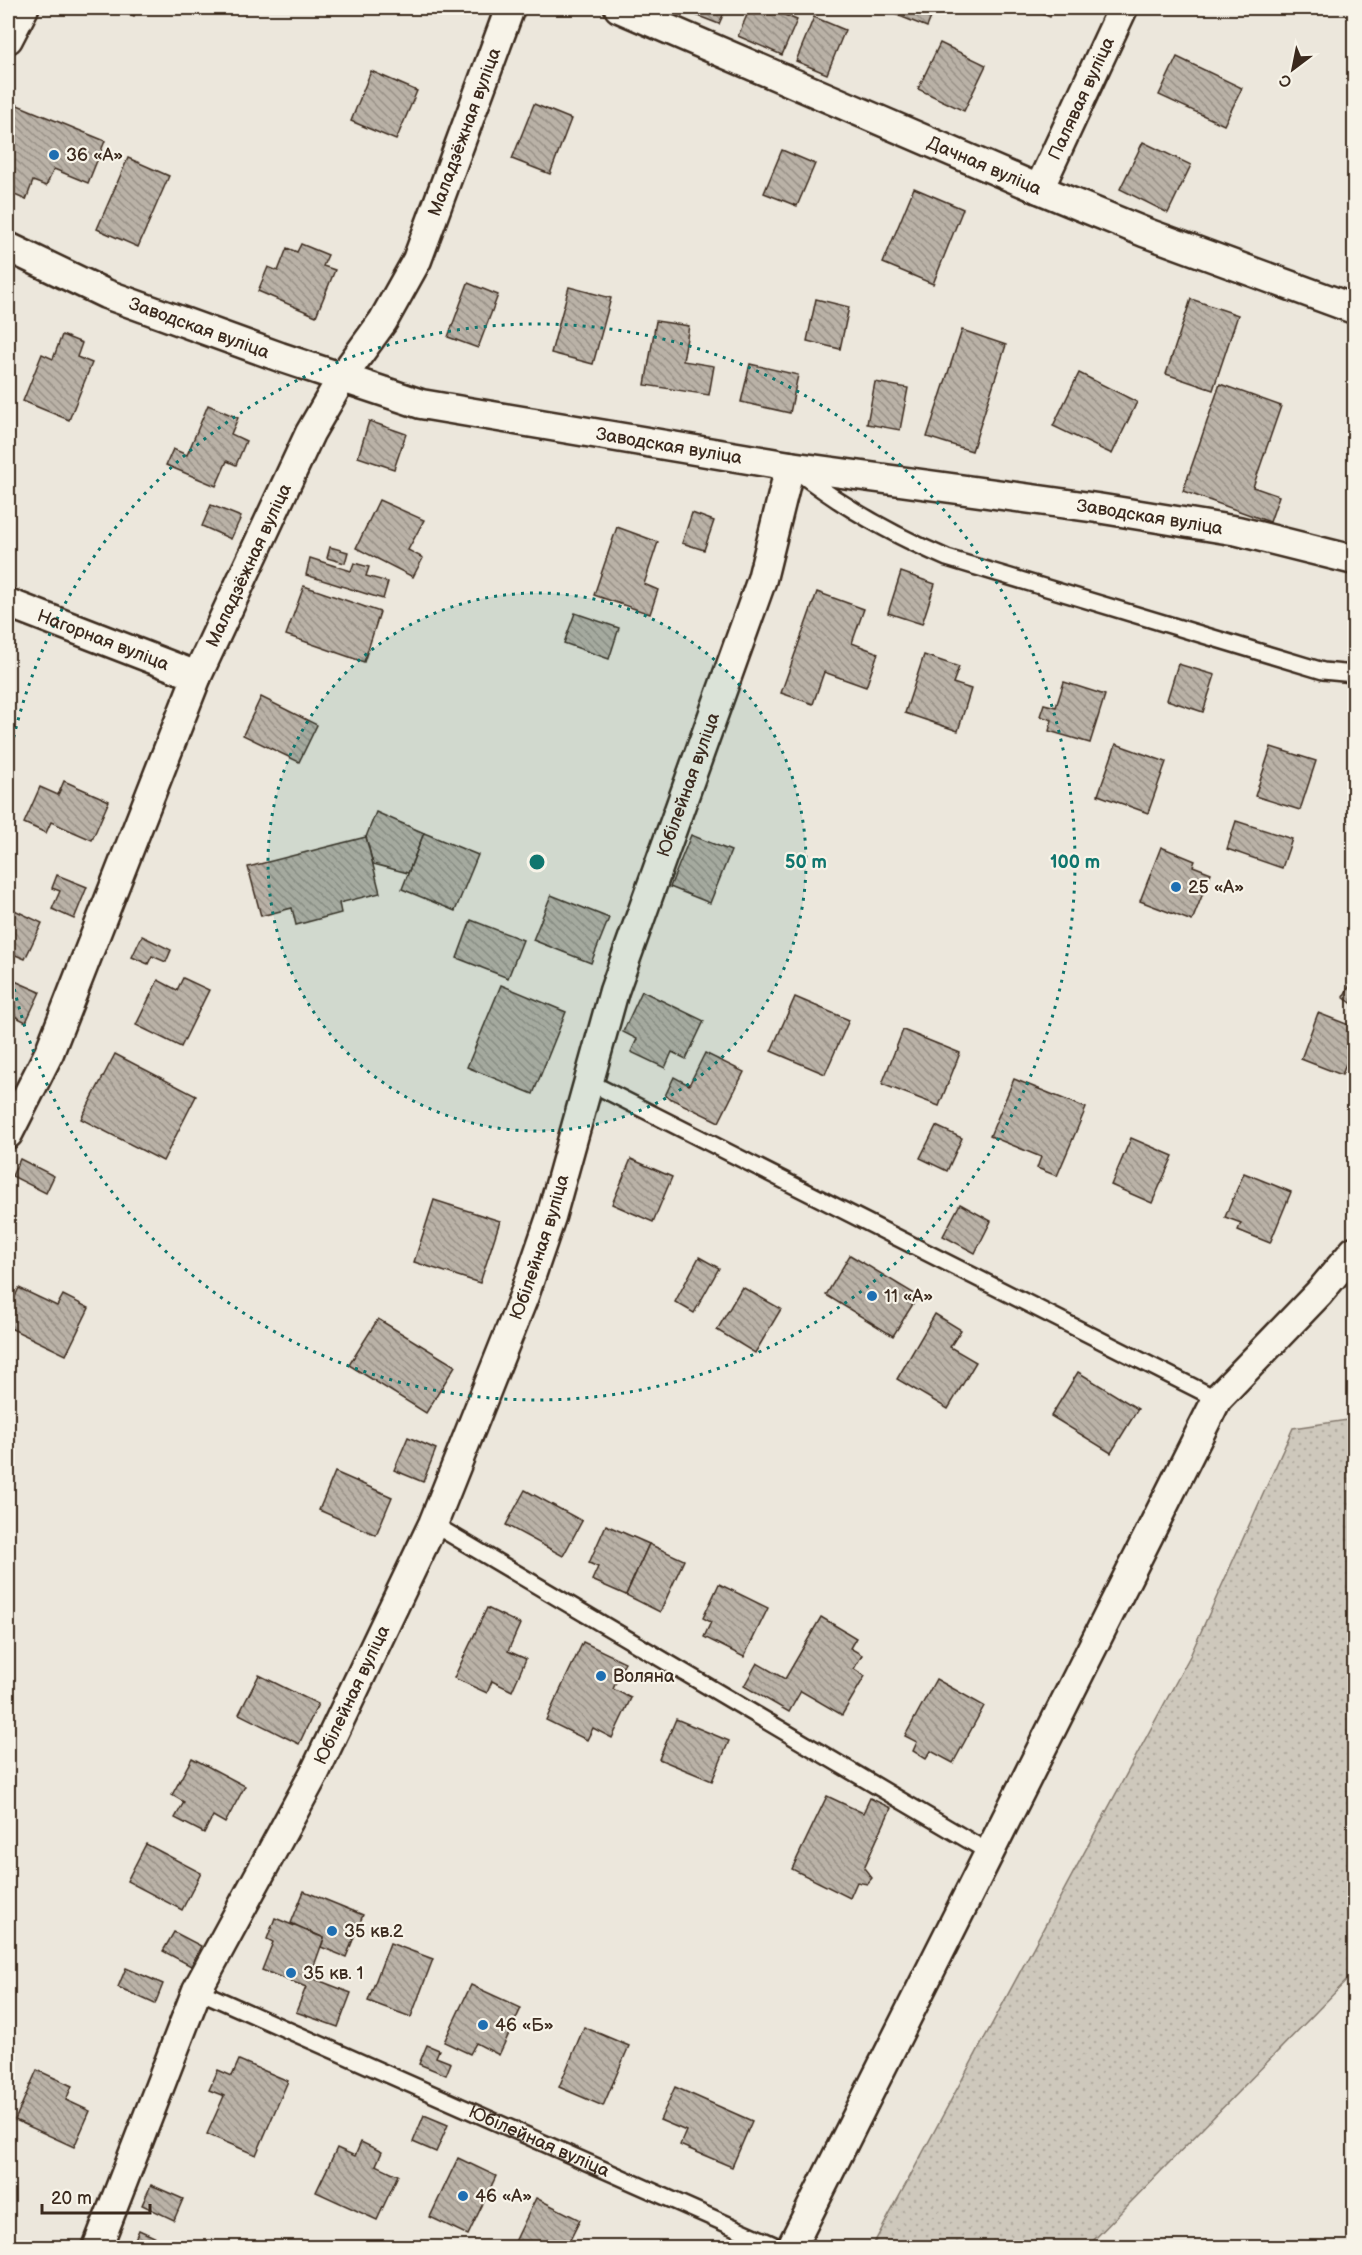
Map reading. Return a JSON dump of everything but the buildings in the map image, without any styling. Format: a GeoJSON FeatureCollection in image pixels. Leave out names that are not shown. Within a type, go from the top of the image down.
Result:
{"type":"FeatureCollection","features":[{"type":"Feature","properties":{"kind":"street"},"geometry":{"type":"LineString","coordinates":[[8,39],[24,8]]}},
{"type":"Feature","properties":{"kind":"street","name":"Маладзёжная вуліца"},"geometry":{"type":"LineString","coordinates":[[8,1134],[49,1053],[197,676],[310,432],[343,376],[383,321],[417,260],[510,8]]}},
{"type":"Feature","properties":{"kind":"street","name":"Дачная вуліца"},"geometry":{"type":"LineString","coordinates":[[619,8],[1144,232],[1354,309]]}},
{"type":"Feature","properties":{"kind":"street","name":"Палявая вуліца"},"geometry":{"type":"LineString","coordinates":[[1040,189],[1123,8]]}},
{"type":"Feature","properties":{"kind":"street","name":"Заводская вуліца"},"geometry":{"type":"LineString","coordinates":[[8,247],[106,294],[280,357],[343,376],[421,404],[790,466],[1144,515],[1238,531],[1354,560]]}},
{"type":"Feature","properties":{"kind":"street","name":"Юбілейная вуліца"},"geometry":{"type":"LineString","coordinates":[[97,2247],[197,1990],[315,1772],[433,1524],[524,1296],[551,1217],[587,1081],[614,991],[762,579],[790,466]]}},
{"type":"Feature","properties":{"kind":"street","name":"Нагорная вуліца"},"geometry":{"type":"LineString","coordinates":[[8,603],[197,676]]}},
{"type":"Feature","properties":{"kind":"street"},"geometry":{"type":"LineString","coordinates":[[791,2247],[1217,1399],[1319,1293],[1354,1251]]}},
{"type":"Feature","properties":{"kind":"lane"},"geometry":{"type":"LineString","coordinates":[[790,466],[832,499],[895,536],[947,558],[1323,671],[1354,675]]}},
{"type":"Feature","properties":{"kind":"lane"},"geometry":{"type":"LineString","coordinates":[[587,1081],[1217,1399]]}},
{"type":"Feature","properties":{"kind":"lane"},"geometry":{"type":"LineString","coordinates":[[433,1524],[990,1853]]}},
{"type":"Feature","properties":{"kind":"lane","name":"Юбілейная вуліца"},"geometry":{"type":"LineString","coordinates":[[197,1990],[781,2247]]}},
{"type":"Feature","properties":{"kind":"shaded area"},"geometry":{"type":"Polygon","coordinates":[[[1354,1419],[1354,1973],[1087,2247],[872,2247],[1190,1656],[1293,1428],[1354,1419]]]}},
{"type":"Feature","properties":{"kind":"place","name":"36 «А»"},"geometry":{"type":"Point","coordinates":[54,155]}},
{"type":"Feature","properties":{"kind":"place","name":"25 «А»"},"geometry":{"type":"Point","coordinates":[1176,887]}},
{"type":"Feature","properties":{"kind":"place","name":"11 «А»"},"geometry":{"type":"Point","coordinates":[872,1296]}},
{"type":"Feature","properties":{"kind":"place","name":"Воляна"},"geometry":{"type":"Point","coordinates":[601,1676]}},
{"type":"Feature","properties":{"kind":"place","name":"35 кв.2"},"geometry":{"type":"Point","coordinates":[332,1931]}},
{"type":"Feature","properties":{"kind":"place","name":"35 кв. 1"},"geometry":{"type":"Point","coordinates":[291,1973]}},
{"type":"Feature","properties":{"kind":"place","name":"46 «Б»"},"geometry":{"type":"Point","coordinates":[483,2025]}},
{"type":"Feature","properties":{"kind":"place","name":"46 «А»"},"geometry":{"type":"Point","coordinates":[463,2196]}}]}
